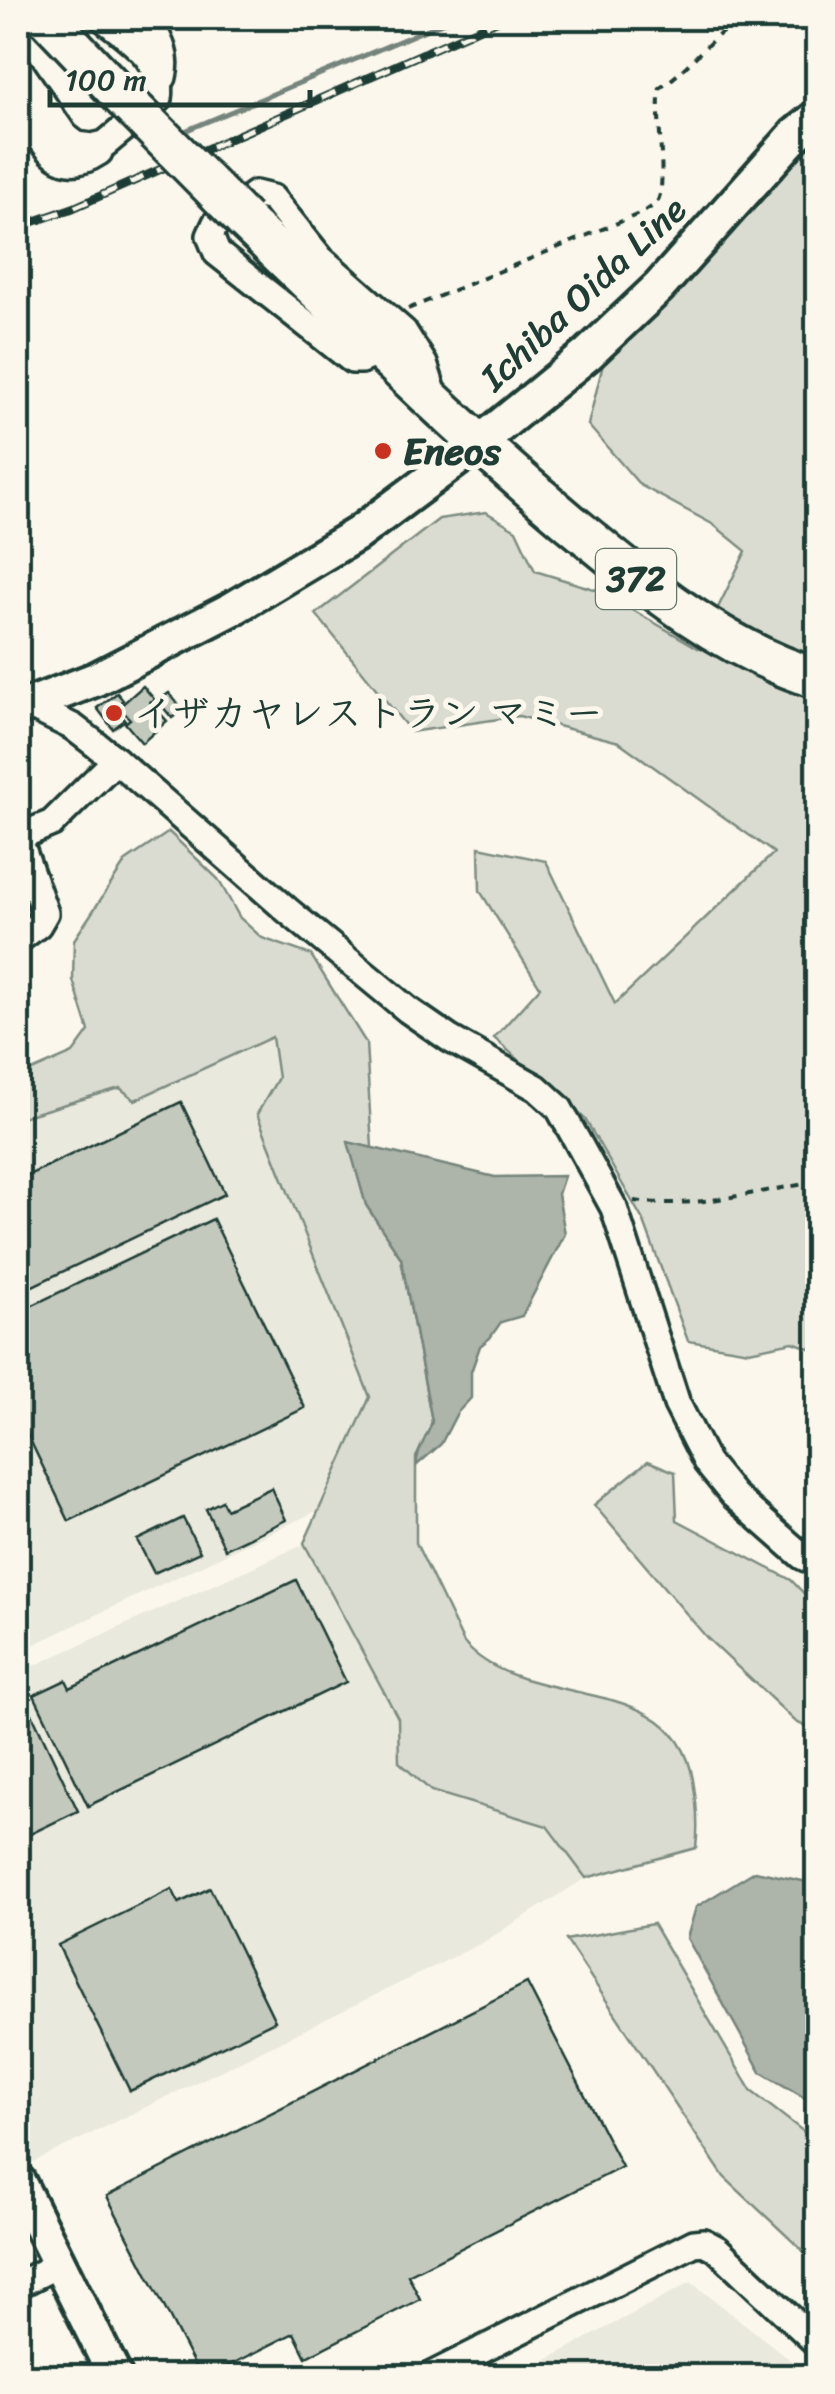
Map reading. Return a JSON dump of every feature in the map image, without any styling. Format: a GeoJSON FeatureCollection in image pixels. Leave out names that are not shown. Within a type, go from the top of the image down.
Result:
{"type":"FeatureCollection","features":[{"type":"Feature","properties":{"kind":"highway","name":"372"},"geometry":{"type":"LineString","coordinates":[[47,18],[244,220],[385,334],[436,403],[637,580],[698,622],[753,652],[818,679]]}},
{"type":"Feature","properties":{"kind":"main road","name":"Ichiba Oida Line"},"geometry":{"type":"LineString","coordinates":[[21,704],[96,679],[278,582],[357,534],[479,443],[588,354],[659,288],[796,134],[818,116]]}},
{"type":"Feature","properties":{"kind":"main road"},"geometry":{"type":"LineString","coordinates":[[18,2181],[115,2376]]}},
{"type":"Feature","properties":{"kind":"street"},"geometry":{"type":"LineString","coordinates":[[31,18],[61,48],[113,87]]}},
{"type":"Feature","properties":{"kind":"street"},"geometry":{"type":"LineString","coordinates":[[18,99],[48,150],[59,158],[78,161],[98,152],[159,99],[167,62],[148,18]]}},
{"type":"Feature","properties":{"kind":"street"},"geometry":{"type":"LineString","coordinates":[[102,20],[99,48],[113,87]]}},
{"type":"Feature","properties":{"kind":"street"},"geometry":{"type":"LineString","coordinates":[[102,20],[147,55],[161,84]]}},
{"type":"Feature","properties":{"kind":"street"},"geometry":{"type":"LineString","coordinates":[[18,68],[65,136],[76,145],[105,144]]}},
{"type":"Feature","properties":{"kind":"street"},"geometry":{"type":"LineString","coordinates":[[255,194],[272,198],[385,334],[360,360],[352,360],[217,253],[211,243],[212,230],[245,198],[255,194]]}},
{"type":"Feature","properties":{"kind":"street"},"geometry":{"type":"LineString","coordinates":[[21,704],[73,727],[397,1001],[450,1039],[537,1088],[560,1108],[610,1198],[677,1404],[708,1462],[733,1495],[802,1556],[818,1564]]}},
{"type":"Feature","properties":{"kind":"street"},"geometry":{"type":"LineString","coordinates":[[18,940],[38,925],[46,912],[18,836],[52,823],[116,760]]}},
{"type":"Feature","properties":{"kind":"street"},"geometry":{"type":"LineString","coordinates":[[430,2376],[694,2243],[704,2242],[717,2249],[818,2344]]}},
{"type":"Feature","properties":{"kind":"street"},"geometry":{"type":"LineString","coordinates":[[18,2286],[58,2265]]}},
{"type":"Feature","properties":{"kind":"path"},"geometry":{"type":"LineString","coordinates":[[385,334],[644,212],[658,201],[663,186],[656,105],[660,88],[723,29],[745,18]]}},
{"type":"Feature","properties":{"kind":"path"},"geometry":{"type":"LineString","coordinates":[[610,1198],[664,1205],[709,1203],[818,1182]]}},
{"type":"Feature","properties":{"kind":"shaded area"},"geometry":{"type":"Polygon","coordinates":[[[817,120],[817,1351],[793,1342],[749,1351],[688,1341],[644,1222],[585,1119],[494,1038],[540,987],[480,891],[479,847],[546,861],[615,1004],[774,853],[619,742],[519,716],[411,732],[316,614],[439,519],[486,512],[516,530],[535,571],[600,591],[698,648],[746,551],[714,525],[640,485],[588,425],[605,356],[817,120]]]}},
{"type":"Feature","properties":{"kind":"shaded area"},"geometry":{"type":"Polygon","coordinates":[[[169,832],[218,879],[240,918],[262,938],[311,955],[366,1043],[372,1148],[349,1143],[366,1205],[401,1258],[432,1421],[416,1457],[416,1543],[464,1643],[491,1665],[523,1678],[629,1706],[658,1721],[681,1745],[693,1780],[696,1848],[586,1878],[547,1826],[431,1791],[399,1762],[398,1718],[304,1543],[370,1397],[257,1114],[278,1078],[272,1037],[135,1100],[120,1088],[18,1118],[18,1077],[73,1053],[89,1031],[73,980],[74,940],[126,861],[169,832]]]}},
{"type":"Feature","properties":{"kind":"shaded area"},"geometry":{"type":"Polygon","coordinates":[[[272,1036],[278,1078],[257,1114],[370,1398],[323,1508],[18,1652],[18,1118],[120,1088],[136,1100],[272,1036]]]}},
{"type":"Feature","properties":{"kind":"shaded area"},"geometry":{"type":"Polygon","coordinates":[[[348,1142],[495,1177],[564,1176],[558,1194],[565,1234],[522,1316],[501,1322],[480,1346],[471,1372],[471,1398],[457,1413],[441,1444],[417,1465],[432,1421],[401,1258],[366,1205],[348,1142]]]}},
{"type":"Feature","properties":{"kind":"shaded area"},"geometry":{"type":"Polygon","coordinates":[[[648,1461],[675,1472],[677,1520],[791,1580],[817,1607],[817,1732],[796,1722],[707,1638],[594,1505],[648,1461]]]}},
{"type":"Feature","properties":{"kind":"shaded area"},"geometry":{"type":"Polygon","coordinates":[[[304,1544],[398,1718],[400,1762],[431,1791],[547,1826],[586,1878],[482,1943],[27,2165],[18,2147],[18,1673],[304,1544]]]}},
{"type":"Feature","properties":{"kind":"shaded area"},"geometry":{"type":"Polygon","coordinates":[[[755,1871],[817,1884],[817,2105],[761,2072],[687,1938],[696,1907],[755,1871]]]}},
{"type":"Feature","properties":{"kind":"shaded area"},"geometry":{"type":"Polygon","coordinates":[[[653,1924],[751,2091],[817,2142],[817,2264],[724,2177],[566,1940],[653,1924]]]}},
{"type":"Feature","properties":{"kind":"shaded area"},"geometry":{"type":"Polygon","coordinates":[[[691,2282],[811,2376],[517,2376],[691,2282]]]}},
{"type":"Feature","properties":{"kind":"building"},"geometry":{"type":"Polygon","coordinates":[[[143,686],[154,699],[150,702],[167,721],[142,743],[125,723],[130,719],[119,707],[143,686]]]}},
{"type":"Feature","properties":{"kind":"building"},"geometry":{"type":"Polygon","coordinates":[[[117,693],[123,700],[115,707],[125,720],[113,729],[97,708],[117,693]]]}},
{"type":"Feature","properties":{"kind":"building"},"geometry":{"type":"Polygon","coordinates":[[[169,693],[183,710],[172,718],[158,701],[169,693]]]}},
{"type":"Feature","properties":{"kind":"building"},"geometry":{"type":"Polygon","coordinates":[[[181,1102],[225,1194],[18,1293],[18,1180],[181,1102]]]}},
{"type":"Feature","properties":{"kind":"building"},"geometry":{"type":"Polygon","coordinates":[[[213,1219],[305,1408],[69,1521],[18,1415],[18,1312],[213,1219]]]}},
{"type":"Feature","properties":{"kind":"building"},"geometry":{"type":"Polygon","coordinates":[[[271,1488],[286,1520],[225,1549],[206,1509],[222,1501],[226,1509],[271,1488]]]}},
{"type":"Feature","properties":{"kind":"building"},"geometry":{"type":"Polygon","coordinates":[[[183,1518],[200,1552],[154,1573],[137,1540],[183,1518]]]}},
{"type":"Feature","properties":{"kind":"building"},"geometry":{"type":"Polygon","coordinates":[[[296,1580],[346,1682],[88,1806],[34,1695],[66,1680],[70,1688],[296,1580]]]}},
{"type":"Feature","properties":{"kind":"building"},"geometry":{"type":"Polygon","coordinates":[[[23,1695],[78,1811],[18,1840],[18,1698],[23,1695]]]}},
{"type":"Feature","properties":{"kind":"building"},"geometry":{"type":"Polygon","coordinates":[[[210,1888],[275,2021],[130,2091],[58,1945],[172,1889],[179,1903],[210,1888]]]}},
{"type":"Feature","properties":{"kind":"building"},"geometry":{"type":"Polygon","coordinates":[[[527,1983],[622,2167],[408,2275],[420,2299],[306,2357],[294,2333],[208,2376],[200,2376],[107,2196],[527,1983]]]}},
{"type":"Feature","properties":{"kind":"waterway"},"geometry":{"type":"LineString","coordinates":[[187,130],[454,18]]}},
{"type":"Feature","properties":{"kind":"railway"},"geometry":{"type":"LineString","coordinates":[[18,227],[73,208],[503,18]]}},
{"type":"Feature","properties":{"kind":"place","name":"Eneos"},"geometry":{"type":"Point","coordinates":[383,451]}},
{"type":"Feature","properties":{"kind":"place","name":"イザカヤレストラン マミー"},"geometry":{"type":"Point","coordinates":[114,713]}}]}
